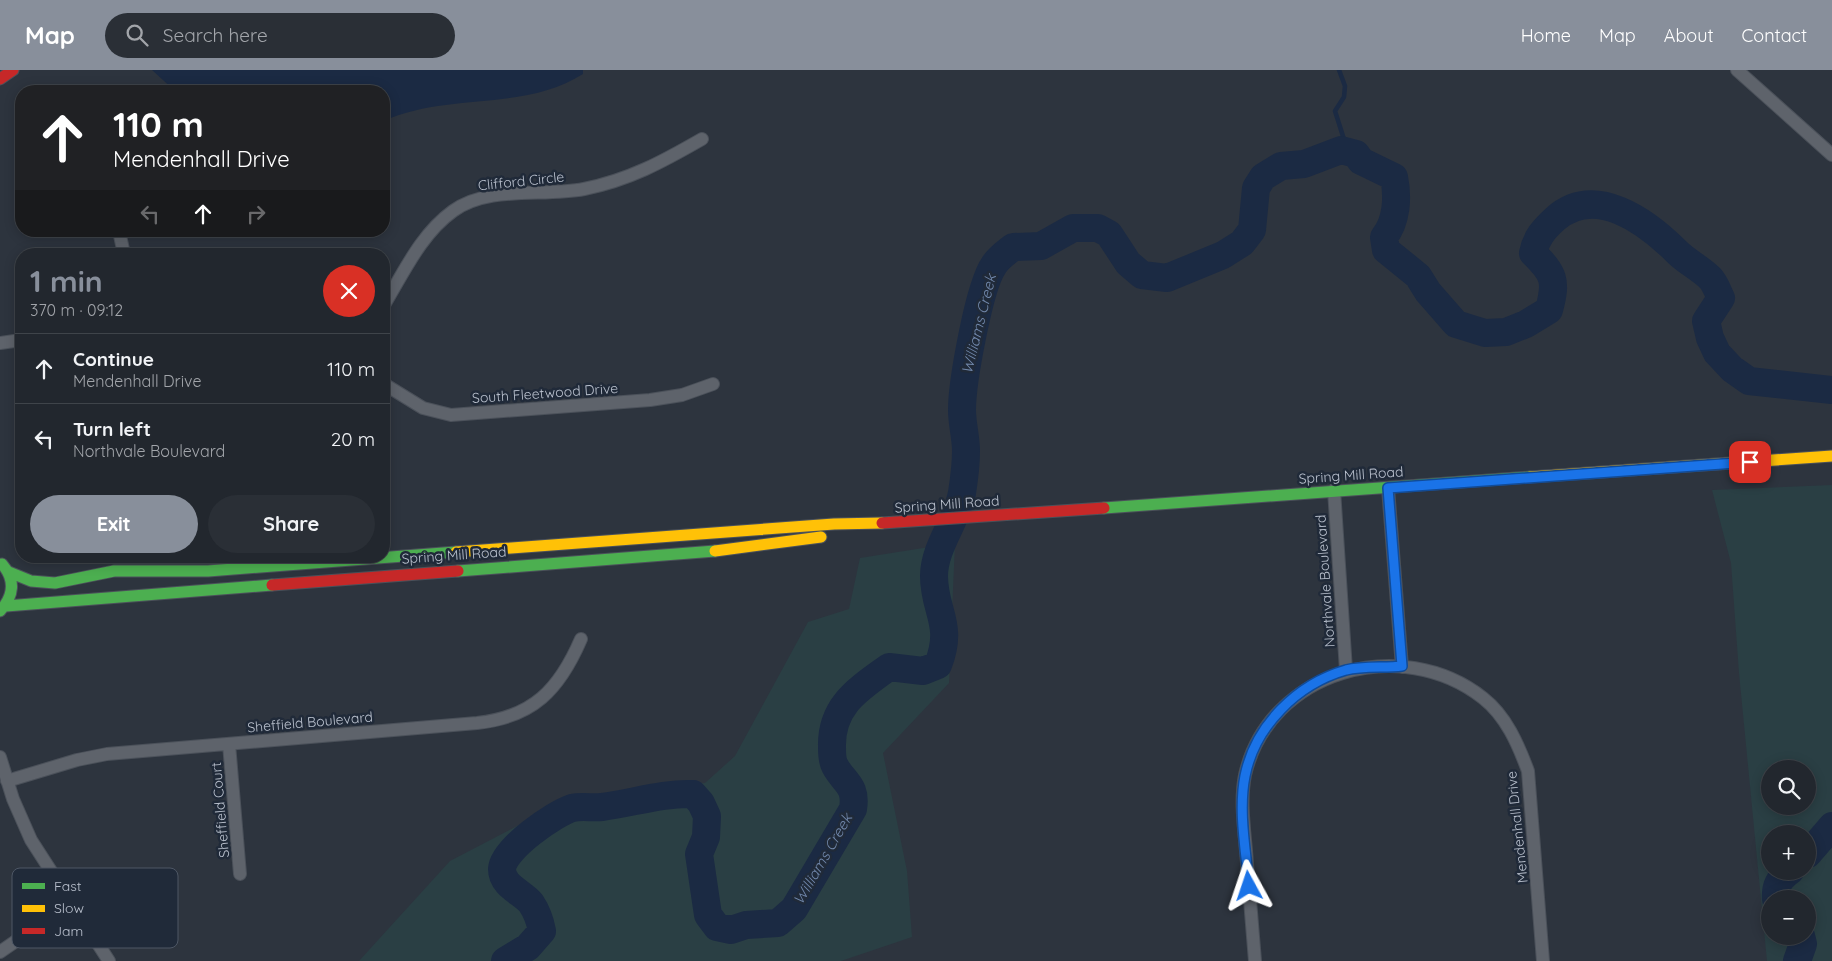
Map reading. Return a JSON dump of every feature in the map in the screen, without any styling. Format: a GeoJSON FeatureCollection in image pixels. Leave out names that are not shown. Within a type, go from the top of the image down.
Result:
{"type":"FeatureCollection","features":[{"type":"Feature","properties":{"kind":"street"},"geometry":{"type":"LineString","coordinates":[[0,79],[13,70]]}},
{"type":"Feature","properties":{"kind":"street"},"geometry":{"type":"LineString","coordinates":[[1737,70],[1832,155]]}},
{"type":"Feature","properties":{"kind":"street","name":"Clifford Circle"},"geometry":{"type":"LineString","coordinates":[[390,295],[422,241],[439,222],[455,210],[474,201],[493,197],[581,190],[620,181],[664,161],[702,139]]}},
{"type":"Feature","properties":{"kind":"street"},"geometry":{"type":"LineString","coordinates":[[0,343],[15,341]]}},
{"type":"Feature","properties":{"kind":"street","name":"South Fleetwood Drive"},"geometry":{"type":"LineString","coordinates":[[390,388],[423,408],[451,415],[650,400],[682,395],[713,384]]}},
{"type":"Feature","properties":{"kind":"street","name":"Spring Mill Road"},"geometry":{"type":"LineString","coordinates":[[390,557],[834,524],[873,524],[947,519],[1832,456]]}},
{"type":"Feature","properties":{"kind":"street"},"geometry":{"type":"LineString","coordinates":[[1388,488],[1402,666]]}},
{"type":"Feature","properties":{"kind":"street","name":"Northvale Boulevard"},"geometry":{"type":"LineString","coordinates":[[1334,490],[1346,670]]}},
{"type":"Feature","properties":{"kind":"street","name":"Spring Mill Road"},"geometry":{"type":"LineString","coordinates":[[3,608],[719,551],[834,535],[873,524]]}},
{"type":"Feature","properties":{"kind":"street"},"geometry":{"type":"LineString","coordinates":[[0,563],[9,572],[12,590],[3,608]]}},
{"type":"Feature","properties":{"kind":"street","name":"Spring Mill Road"},"geometry":{"type":"LineString","coordinates":[[9,572],[32,582],[55,583],[114,572],[208,571],[315,563]]}},
{"type":"Feature","properties":{"kind":"street","name":"Sheffield Boulevard"},"geometry":{"type":"LineString","coordinates":[[7,781],[76,760],[107,754],[477,723],[512,717],[529,708],[548,693],[564,674],[580,639]]}},
{"type":"Feature","properties":{"kind":"street","name":"Mendenhall Drive"},"geometry":{"type":"LineString","coordinates":[[1346,670],[1402,666],[1434,672],[1463,684],[1484,698],[1502,718],[1517,742],[1529,779],[1543,961]]}},
{"type":"Feature","properties":{"kind":"street"},"geometry":{"type":"LineString","coordinates":[[1255,961],[1243,811],[1245,776],[1266,728],[1282,709],[1299,692],[1346,670]]}},
{"type":"Feature","properties":{"kind":"street","name":"Sheffield Court"},"geometry":{"type":"LineString","coordinates":[[229,744],[240,874]]}},
{"type":"Feature","properties":{"kind":"street"},"geometry":{"type":"LineString","coordinates":[[0,757],[7,781],[31,840],[49,868]]}},
{"type":"Feature","properties":{"kind":"street"},"geometry":{"type":"LineString","coordinates":[[0,952],[12,944]]}},
{"type":"Feature","properties":{"kind":"street"},"geometry":{"type":"LineString","coordinates":[[100,948],[109,961]]}},
{"type":"Feature","properties":{"kind":"green space"},"geometry":{"type":"Polygon","coordinates":[[[1832,485],[1832,961],[1767,961],[1765,945],[1816,945],[1816,890],[1761,890],[1761,899],[1739,673],[1731,563],[1712,490],[1832,485]]]}},
{"type":"Feature","properties":{"kind":"green space"},"geometry":{"type":"Polygon","coordinates":[[[955,543],[949,683],[883,753],[907,871],[912,937],[841,961],[359,961],[450,861],[571,798],[705,783],[735,756],[808,622],[849,609],[860,558],[955,543]]]}},
{"type":"Feature","properties":{"kind":"water"},"geometry":{"type":"Polygon","coordinates":[[[152,70],[583,70],[583,74],[560,86],[535,93],[510,98],[433,107],[408,112],[390,119],[390,85],[168,85],[152,70]]]}},
{"type":"Feature","properties":{"kind":"waterway"},"geometry":{"type":"LineString","coordinates":[[1339,70],[1345,86],[1344,97],[1335,111],[1348,152]]}},
{"type":"Feature","properties":{"kind":"waterway","name":"Williams Creek"},"geometry":{"type":"LineString","coordinates":[[505,961],[528,947],[542,931],[538,916],[531,903],[505,880],[502,869],[505,861],[520,842],[531,833],[554,817],[572,808],[602,807],[659,797],[693,794],[701,803],[707,816],[706,837],[699,854],[708,915],[717,927],[731,930],[746,925],[778,923],[794,909],[853,809],[854,801],[851,789],[835,766],[832,756],[833,732],[836,720],[842,709],[858,691],[889,667],[923,671],[938,665],[944,639],[944,628],[935,588],[935,565],[942,544],[956,514],[962,493],[966,451],[962,410],[968,358],[977,313],[988,276],[998,260],[1013,247],[1041,246],[1073,228],[1098,228],[1109,234],[1128,263],[1142,275],[1167,278],[1223,255],[1242,243],[1252,230],[1256,188],[1263,177],[1281,166],[1304,164],[1341,150],[1356,154],[1361,161],[1394,177],[1395,208],[1392,224],[1384,237],[1386,250],[1418,276],[1428,292],[1456,324],[1485,333],[1506,332],[1526,324],[1549,310],[1553,284],[1549,272],[1533,253],[1538,238],[1555,219],[1570,209],[1587,205],[1603,206],[1620,211],[1651,229],[1712,280],[1721,298],[1706,321],[1710,338],[1717,353],[1732,369],[1749,381],[1832,390]]}},
{"type":"Feature","properties":{"kind":"waterway","name":"Williams Creek"},"geometry":{"type":"LineString","coordinates":[[1816,845],[1832,826]]}},
{"type":"Feature","properties":{"kind":"waterway","name":"Williams Creek"},"geometry":{"type":"LineString","coordinates":[[1776,890],[1781,880]]}},
{"type":"Feature","properties":{"kind":"waterway","name":"Williams Creek"},"geometry":{"type":"LineString","coordinates":[[1797,961],[1803,945]]}},
{"type":"Feature","properties":{"kind":"traffic: fast"},"geometry":{"type":"LineString","coordinates":[[1104,508],[1530,477]]}},
{"type":"Feature","properties":{"kind":"traffic: fast"},"geometry":{"type":"LineString","coordinates":[[458,571],[715,551]]}},
{"type":"Feature","properties":{"kind":"traffic: fast"},"geometry":{"type":"LineString","coordinates":[[390,557],[456,552]]}},
{"type":"Feature","properties":{"kind":"traffic: fast"},"geometry":{"type":"LineString","coordinates":[[9,572],[31,581],[55,583],[114,571],[208,571],[312,563]]}},
{"type":"Feature","properties":{"kind":"traffic: fast"},"geometry":{"type":"LineString","coordinates":[[0,611],[8,600],[12,588],[10,576],[2,564]]}},
{"type":"Feature","properties":{"kind":"traffic: fast"},"geometry":{"type":"LineString","coordinates":[[6,606],[272,585]]}},
{"type":"Feature","properties":{"kind":"traffic: slow"},"geometry":{"type":"LineString","coordinates":[[1530,477],[1832,456]]}},
{"type":"Feature","properties":{"kind":"traffic: slow"},"geometry":{"type":"LineString","coordinates":[[456,552],[834,524],[882,523]]}},
{"type":"Feature","properties":{"kind":"traffic: slow"},"geometry":{"type":"LineString","coordinates":[[715,551],[821,537]]}},
{"type":"Feature","properties":{"kind":"traffic: jam"},"geometry":{"type":"LineString","coordinates":[[0,79],[13,70]]}},
{"type":"Feature","properties":{"kind":"traffic: jam"},"geometry":{"type":"LineString","coordinates":[[882,523],[1104,508]]}},
{"type":"Feature","properties":{"kind":"traffic: jam"},"geometry":{"type":"LineString","coordinates":[[272,585],[458,571]]}},
{"type":"Feature","properties":{"kind":"route"},"geometry":{"type":"LineString","coordinates":[[1249,886],[1243,811],[1245,776],[1266,728],[1299,692],[1346,670],[1402,666],[1388,488],[1750,462]]}}]}
